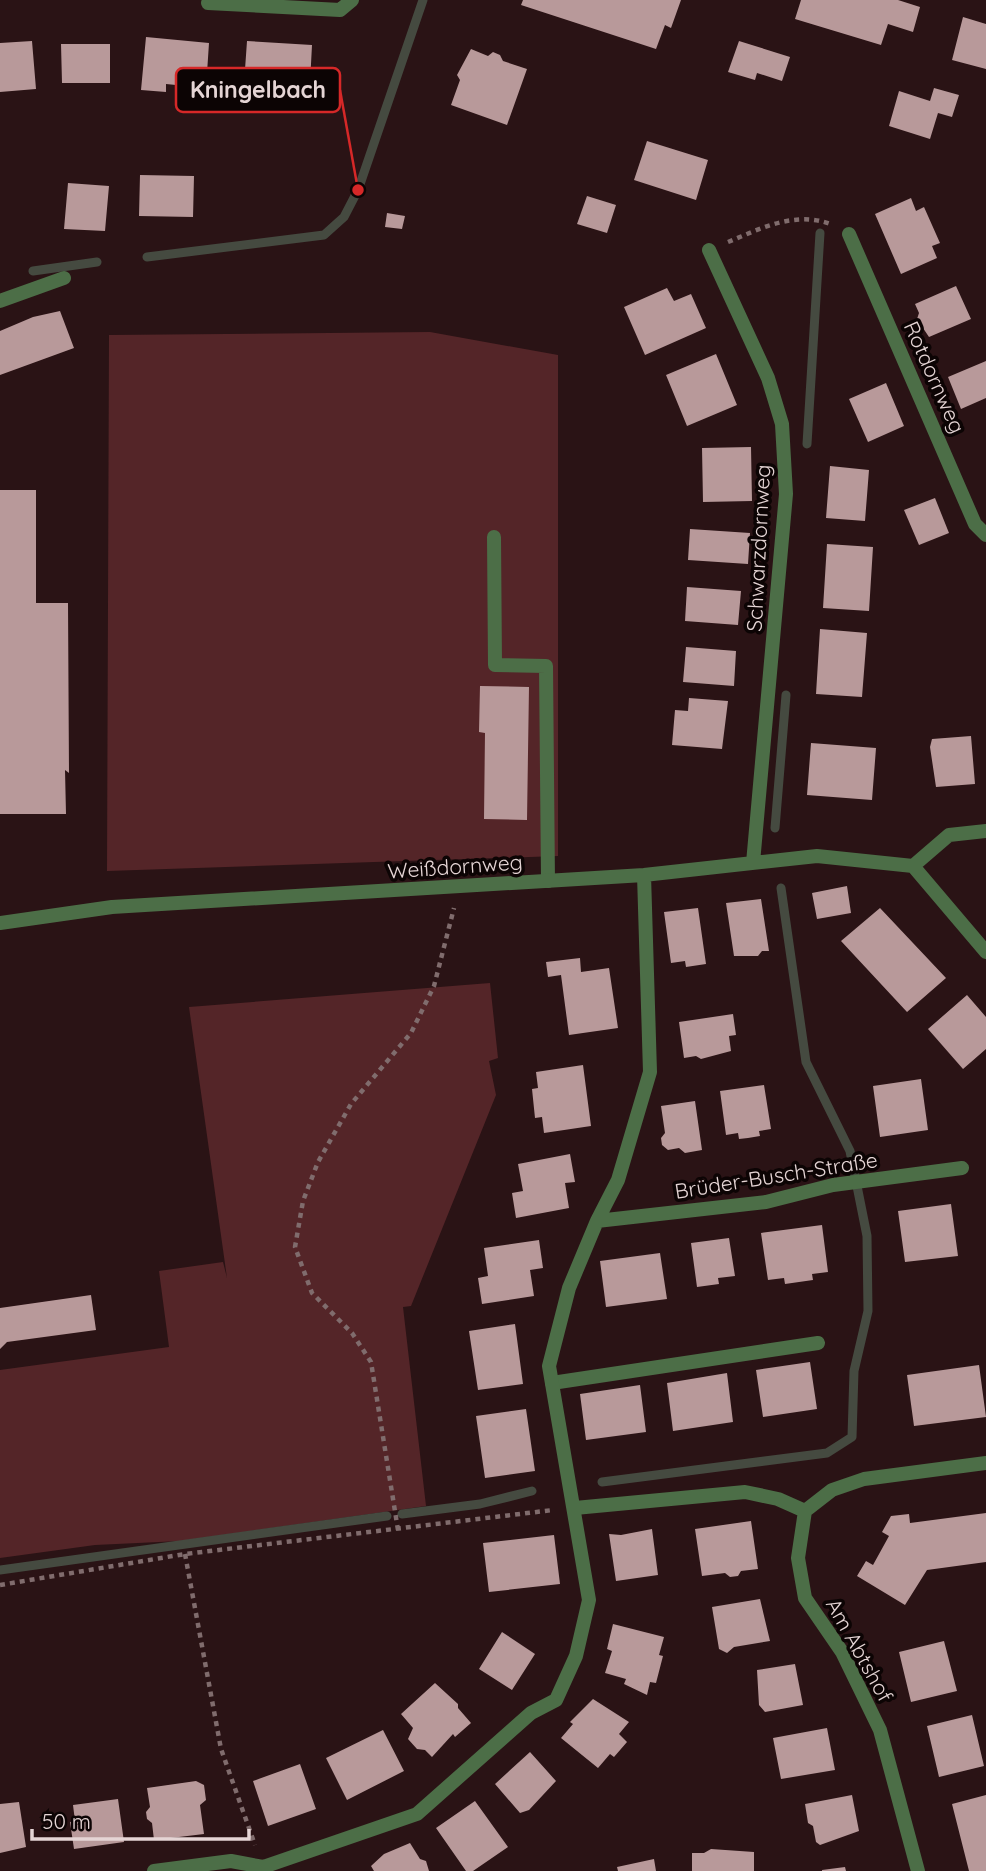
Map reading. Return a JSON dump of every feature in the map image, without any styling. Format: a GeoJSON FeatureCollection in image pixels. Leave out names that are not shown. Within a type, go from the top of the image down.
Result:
{"type":"FeatureCollection","features":[{"type":"Feature","properties":{"kind":"street"},"geometry":{"type":"LineString","coordinates":[[208,3],[340,10],[352,0]]}},
{"type":"Feature","properties":{"kind":"street","name":"Rotdornweg"},"geometry":{"type":"LineString","coordinates":[[849,234],[975,524],[986,535]]}},
{"type":"Feature","properties":{"kind":"street","name":"Schwarzdornweg"},"geometry":{"type":"LineString","coordinates":[[709,250],[768,378],[782,424],[786,494],[753,863]]}},
{"type":"Feature","properties":{"kind":"street"},"geometry":{"type":"LineString","coordinates":[[0,301],[64,278]]}},
{"type":"Feature","properties":{"kind":"street"},"geometry":{"type":"LineString","coordinates":[[494,537],[495,665],[546,666],[548,881]]}},
{"type":"Feature","properties":{"kind":"street"},"geometry":{"type":"LineString","coordinates":[[986,831],[949,835],[913,866],[986,952]]}},
{"type":"Feature","properties":{"kind":"street","name":"Weißdornweg"},"geometry":{"type":"LineString","coordinates":[[0,923],[112,907],[644,875],[817,856],[913,866]]}},
{"type":"Feature","properties":{"kind":"street"},"geometry":{"type":"LineString","coordinates":[[154,1871],[231,1861],[263,1867],[417,1814],[531,1713],[556,1700],[576,1656],[589,1600],[549,1366],[569,1288],[597,1221],[618,1180],[650,1072],[644,875]]}},
{"type":"Feature","properties":{"kind":"street","name":"Brüder-Busch-Straße"},"geometry":{"type":"LineString","coordinates":[[597,1221],[766,1202],[833,1185],[962,1168]]}},
{"type":"Feature","properties":{"kind":"street"},"geometry":{"type":"LineString","coordinates":[[552,1383],[818,1343]]}},
{"type":"Feature","properties":{"kind":"street"},"geometry":{"type":"LineString","coordinates":[[575,1508],[745,1492],[778,1499],[805,1511],[832,1490],[864,1479],[986,1464]]}},
{"type":"Feature","properties":{"kind":"street","name":"Am Abtshof"},"geometry":{"type":"LineString","coordinates":[[805,1511],[798,1558],[806,1598],[842,1652],[880,1730],[918,1871]]}},
{"type":"Feature","properties":{"kind":"path"},"geometry":{"type":"LineString","coordinates":[[709,250],[776,222],[798,219],[830,224],[849,234]]}},
{"type":"Feature","properties":{"kind":"path"},"geometry":{"type":"LineString","coordinates":[[398,1530],[371,1362],[352,1333],[312,1293],[295,1247],[303,1201],[318,1162],[351,1104],[411,1033],[434,986],[454,915],[453,888]]}},
{"type":"Feature","properties":{"kind":"path"},"geometry":{"type":"LineString","coordinates":[[0,1585],[185,1554],[575,1508]]}},
{"type":"Feature","properties":{"kind":"path"},"geometry":{"type":"LineString","coordinates":[[185,1554],[221,1749],[263,1867]]}},
{"type":"Feature","properties":{"kind":"shaded area"},"geometry":{"type":"Polygon","coordinates":[[[430,332],[558,355],[558,856],[107,871],[109,335],[430,332]]]}},
{"type":"Feature","properties":{"kind":"shaded area"},"geometry":{"type":"Polygon","coordinates":[[[490,983],[498,1058],[489,1061],[496,1095],[411,1306],[403,1307],[426,1506],[180,1541],[95,1545],[0,1558],[0,1370],[169,1347],[159,1271],[223,1262],[227,1278],[189,1007],[490,983]]]}},
{"type":"Feature","properties":{"kind":"building"},"geometry":{"type":"Polygon","coordinates":[[[523,0],[681,0],[671,28],[665,25],[656,49],[521,5],[523,0]]]}},
{"type":"Feature","properties":{"kind":"building"},"geometry":{"type":"Polygon","coordinates":[[[801,0],[898,0],[920,7],[913,32],[888,24],[881,45],[795,19],[801,0]]]}},
{"type":"Feature","properties":{"kind":"building"},"geometry":{"type":"Polygon","coordinates":[[[963,17],[986,24],[986,69],[952,60],[963,17]]]}},
{"type":"Feature","properties":{"kind":"building"},"geometry":{"type":"Polygon","coordinates":[[[146,37],[209,43],[206,88],[166,84],[166,92],[141,90],[146,37]]]}},
{"type":"Feature","properties":{"kind":"building"},"geometry":{"type":"Polygon","coordinates":[[[32,41],[36,89],[0,92],[0,43],[32,41]]]}},
{"type":"Feature","properties":{"kind":"building"},"geometry":{"type":"Polygon","coordinates":[[[247,41],[312,45],[310,83],[269,80],[267,100],[243,98],[247,41]]]}},
{"type":"Feature","properties":{"kind":"building"},"geometry":{"type":"Polygon","coordinates":[[[739,41],[790,57],[782,81],[757,73],[755,80],[728,72],[739,41]]]}},
{"type":"Feature","properties":{"kind":"building"},"geometry":{"type":"Polygon","coordinates":[[[61,44],[110,44],[110,83],[62,83],[61,44]]]}},
{"type":"Feature","properties":{"kind":"building"},"geometry":{"type":"Polygon","coordinates":[[[471,49],[488,56],[493,52],[500,55],[503,61],[527,69],[507,125],[451,105],[460,80],[457,75],[471,49]]]}},
{"type":"Feature","properties":{"kind":"building"},"geometry":{"type":"Polygon","coordinates":[[[934,88],[959,95],[952,117],[938,113],[930,139],[889,126],[899,91],[930,101],[934,88]]]}},
{"type":"Feature","properties":{"kind":"building"},"geometry":{"type":"Polygon","coordinates":[[[647,141],[708,160],[696,200],[634,180],[647,141]]]}},
{"type":"Feature","properties":{"kind":"building"},"geometry":{"type":"Polygon","coordinates":[[[140,175],[194,176],[193,217],[139,216],[140,175]]]}},
{"type":"Feature","properties":{"kind":"building"},"geometry":{"type":"Polygon","coordinates":[[[68,183],[109,186],[105,231],[64,229],[68,183]]]}},
{"type":"Feature","properties":{"kind":"building"},"geometry":{"type":"Polygon","coordinates":[[[587,196],[616,205],[607,233],[577,224],[587,196]]]}},
{"type":"Feature","properties":{"kind":"building"},"geometry":{"type":"Polygon","coordinates":[[[911,198],[916,211],[924,207],[940,243],[932,246],[937,258],[901,274],[875,214],[911,198]]]}},
{"type":"Feature","properties":{"kind":"building"},"geometry":{"type":"Polygon","coordinates":[[[387,213],[405,216],[402,229],[385,227],[387,213]]]}},
{"type":"Feature","properties":{"kind":"building"},"geometry":{"type":"Polygon","coordinates":[[[956,286],[971,319],[929,337],[917,319],[919,313],[915,304],[956,286]]]}},
{"type":"Feature","properties":{"kind":"building"},"geometry":{"type":"Polygon","coordinates":[[[667,288],[674,301],[691,294],[706,328],[645,355],[624,307],[667,288]]]}},
{"type":"Feature","properties":{"kind":"building"},"geometry":{"type":"Polygon","coordinates":[[[60,311],[74,348],[0,375],[0,331],[33,317],[60,311]]]}},
{"type":"Feature","properties":{"kind":"building"},"geometry":{"type":"Polygon","coordinates":[[[716,354],[737,405],[687,426],[666,375],[716,354]]]}},
{"type":"Feature","properties":{"kind":"building"},"geometry":{"type":"Polygon","coordinates":[[[986,361],[986,398],[961,409],[948,377],[986,361]]]}},
{"type":"Feature","properties":{"kind":"building"},"geometry":{"type":"Polygon","coordinates":[[[886,383],[904,426],[868,442],[849,399],[886,383]]]}},
{"type":"Feature","properties":{"kind":"building"},"geometry":{"type":"Polygon","coordinates":[[[751,447],[752,501],[703,502],[702,448],[751,447]]]}},
{"type":"Feature","properties":{"kind":"building"},"geometry":{"type":"Polygon","coordinates":[[[830,466],[869,470],[865,521],[826,518],[830,466]]]}},
{"type":"Feature","properties":{"kind":"building"},"geometry":{"type":"Polygon","coordinates":[[[0,490],[36,490],[36,603],[68,603],[69,773],[65,770],[66,814],[0,814],[0,490]]]}},
{"type":"Feature","properties":{"kind":"building"},"geometry":{"type":"Polygon","coordinates":[[[935,498],[949,533],[919,545],[904,510],[935,498]]]}},
{"type":"Feature","properties":{"kind":"building"},"geometry":{"type":"Polygon","coordinates":[[[690,529],[750,533],[748,564],[688,560],[690,529]]]}},
{"type":"Feature","properties":{"kind":"building"},"geometry":{"type":"Polygon","coordinates":[[[827,544],[873,547],[869,611],[823,608],[827,544]]]}},
{"type":"Feature","properties":{"kind":"building"},"geometry":{"type":"Polygon","coordinates":[[[687,587],[741,591],[738,625],[685,621],[687,587]]]}},
{"type":"Feature","properties":{"kind":"building"},"geometry":{"type":"Polygon","coordinates":[[[820,629],[867,633],[862,697],[816,694],[820,629]]]}},
{"type":"Feature","properties":{"kind":"building"},"geometry":{"type":"Polygon","coordinates":[[[686,647],[736,651],[734,686],[683,682],[686,647]]]}},
{"type":"Feature","properties":{"kind":"building"},"geometry":{"type":"Polygon","coordinates":[[[480,686],[529,687],[527,820],[484,819],[485,733],[479,732],[480,686]]]}},
{"type":"Feature","properties":{"kind":"building"},"geometry":{"type":"Polygon","coordinates":[[[689,698],[728,701],[722,749],[672,745],[675,710],[688,711],[689,698]]]}},
{"type":"Feature","properties":{"kind":"building"},"geometry":{"type":"Polygon","coordinates":[[[971,736],[975,784],[936,787],[930,747],[932,739],[971,736]]]}},
{"type":"Feature","properties":{"kind":"building"},"geometry":{"type":"Polygon","coordinates":[[[811,743],[876,748],[872,800],[807,795],[811,743]]]}},
{"type":"Feature","properties":{"kind":"building"},"geometry":{"type":"Polygon","coordinates":[[[847,886],[851,913],[817,919],[812,893],[847,886]]]}},
{"type":"Feature","properties":{"kind":"building"},"geometry":{"type":"Polygon","coordinates":[[[761,899],[769,951],[762,951],[758,956],[734,956],[726,903],[761,899]]]}},
{"type":"Feature","properties":{"kind":"building"},"geometry":{"type":"Polygon","coordinates":[[[698,908],[706,964],[686,967],[685,961],[671,963],[664,912],[698,908]]]}},
{"type":"Feature","properties":{"kind":"building"},"geometry":{"type":"Polygon","coordinates":[[[880,908],[946,978],[907,1012],[841,941],[880,908]]]}},
{"type":"Feature","properties":{"kind":"building"},"geometry":{"type":"Polygon","coordinates":[[[580,958],[581,972],[609,968],[618,1028],[569,1035],[561,975],[548,977],[546,962],[580,958]]]}},
{"type":"Feature","properties":{"kind":"building"},"geometry":{"type":"Polygon","coordinates":[[[967,995],[986,1017],[986,1049],[963,1069],[928,1029],[967,995]]]}},
{"type":"Feature","properties":{"kind":"building"},"geometry":{"type":"Polygon","coordinates":[[[733,1014],[736,1035],[729,1036],[731,1051],[701,1059],[696,1056],[684,1058],[679,1022],[733,1014]]]}},
{"type":"Feature","properties":{"kind":"building"},"geometry":{"type":"Polygon","coordinates":[[[583,1065],[591,1126],[544,1133],[542,1117],[535,1118],[532,1089],[538,1088],[536,1072],[583,1065]]]}},
{"type":"Feature","properties":{"kind":"building"},"geometry":{"type":"Polygon","coordinates":[[[921,1079],[928,1130],[880,1137],[873,1086],[921,1079]]]}},
{"type":"Feature","properties":{"kind":"building"},"geometry":{"type":"Polygon","coordinates":[[[764,1085],[771,1129],[759,1131],[760,1136],[748,1138],[739,1139],[738,1133],[726,1135],[720,1091],[764,1085]]]}},
{"type":"Feature","properties":{"kind":"building"},"geometry":{"type":"Polygon","coordinates":[[[695,1101],[702,1150],[685,1153],[679,1148],[668,1150],[662,1145],[661,1138],[665,1133],[661,1106],[695,1101]]]}},
{"type":"Feature","properties":{"kind":"building"},"geometry":{"type":"Polygon","coordinates":[[[570,1154],[575,1182],[565,1183],[569,1208],[516,1218],[512,1193],[523,1191],[518,1164],[570,1154]]]}},
{"type":"Feature","properties":{"kind":"building"},"geometry":{"type":"Polygon","coordinates":[[[951,1204],[958,1256],[905,1262],[898,1211],[951,1204]]]}},
{"type":"Feature","properties":{"kind":"building"},"geometry":{"type":"Polygon","coordinates":[[[822,1225],[828,1272],[812,1274],[813,1280],[785,1284],[784,1278],[768,1280],[761,1233],[822,1225]]]}},
{"type":"Feature","properties":{"kind":"building"},"geometry":{"type":"Polygon","coordinates":[[[729,1238],[735,1276],[718,1278],[719,1284],[697,1287],[691,1243],[729,1238]]]}},
{"type":"Feature","properties":{"kind":"building"},"geometry":{"type":"Polygon","coordinates":[[[539,1240],[543,1268],[530,1270],[534,1296],[482,1304],[478,1278],[488,1276],[484,1248],[539,1240]]]}},
{"type":"Feature","properties":{"kind":"building"},"geometry":{"type":"Polygon","coordinates":[[[660,1253],[667,1299],[606,1307],[600,1261],[660,1253]]]}},
{"type":"Feature","properties":{"kind":"building"},"geometry":{"type":"Polygon","coordinates":[[[91,1295],[96,1330],[7,1342],[0,1349],[0,1308],[91,1295]]]}},
{"type":"Feature","properties":{"kind":"building"},"geometry":{"type":"Polygon","coordinates":[[[515,1324],[523,1384],[478,1390],[469,1331],[515,1324]]]}},
{"type":"Feature","properties":{"kind":"building"},"geometry":{"type":"Polygon","coordinates":[[[810,1362],[817,1409],[763,1417],[756,1370],[810,1362]]]}},
{"type":"Feature","properties":{"kind":"building"},"geometry":{"type":"Polygon","coordinates":[[[979,1365],[986,1417],[914,1426],[907,1375],[979,1365]]]}},
{"type":"Feature","properties":{"kind":"building"},"geometry":{"type":"Polygon","coordinates":[[[727,1373],[733,1422],[673,1431],[667,1383],[727,1373]]]}},
{"type":"Feature","properties":{"kind":"building"},"geometry":{"type":"Polygon","coordinates":[[[640,1385],[646,1432],[586,1440],[580,1394],[640,1385]]]}},
{"type":"Feature","properties":{"kind":"building"},"geometry":{"type":"Polygon","coordinates":[[[526,1409],[535,1471],[485,1478],[476,1416],[526,1409]]]}},
{"type":"Feature","properties":{"kind":"building"},"geometry":{"type":"Polygon","coordinates":[[[986,1513],[986,1562],[927,1570],[905,1605],[857,1576],[866,1561],[873,1565],[889,1536],[882,1532],[891,1516],[909,1514],[910,1523],[986,1513]]]}},
{"type":"Feature","properties":{"kind":"building"},"geometry":{"type":"Polygon","coordinates":[[[751,1521],[758,1569],[741,1571],[738,1576],[730,1577],[725,1573],[702,1576],[695,1529],[751,1521]]]}},
{"type":"Feature","properties":{"kind":"building"},"geometry":{"type":"Polygon","coordinates":[[[652,1529],[658,1575],[616,1581],[609,1534],[621,1535],[652,1529]]]}},
{"type":"Feature","properties":{"kind":"building"},"geometry":{"type":"Polygon","coordinates":[[[554,1535],[560,1584],[489,1592],[483,1543],[554,1535]]]}},
{"type":"Feature","properties":{"kind":"building"},"geometry":{"type":"Polygon","coordinates":[[[760,1599],[770,1641],[734,1647],[727,1653],[719,1649],[712,1607],[760,1599]]]}},
{"type":"Feature","properties":{"kind":"building"},"geometry":{"type":"Polygon","coordinates":[[[613,1624],[664,1637],[659,1655],[663,1656],[656,1683],[650,1682],[647,1695],[624,1684],[626,1679],[605,1673],[612,1651],[607,1649],[613,1624]]]}},
{"type":"Feature","properties":{"kind":"building"},"geometry":{"type":"Polygon","coordinates":[[[502,1632],[535,1654],[512,1690],[479,1669],[502,1632]]]}},
{"type":"Feature","properties":{"kind":"building"},"geometry":{"type":"Polygon","coordinates":[[[944,1641],[957,1691],[911,1702],[899,1652],[944,1641]]]}},
{"type":"Feature","properties":{"kind":"building"},"geometry":{"type":"Polygon","coordinates":[[[795,1664],[803,1705],[765,1712],[759,1705],[757,1670],[795,1664]]]}},
{"type":"Feature","properties":{"kind":"building"},"geometry":{"type":"Polygon","coordinates":[[[435,1683],[458,1704],[458,1708],[471,1723],[455,1737],[453,1734],[432,1757],[425,1750],[417,1749],[408,1739],[413,1728],[401,1714],[435,1683]]]}},
{"type":"Feature","properties":{"kind":"building"},"geometry":{"type":"Polygon","coordinates":[[[593,1699],[629,1722],[619,1734],[627,1742],[614,1757],[610,1754],[598,1768],[561,1738],[573,1724],[570,1722],[593,1699]]]}},
{"type":"Feature","properties":{"kind":"building"},"geometry":{"type":"Polygon","coordinates":[[[972,1715],[984,1766],[939,1777],[927,1726],[972,1715]]]}},
{"type":"Feature","properties":{"kind":"building"},"geometry":{"type":"Polygon","coordinates":[[[827,1728],[835,1770],[781,1779],[773,1738],[827,1728]]]}},
{"type":"Feature","properties":{"kind":"building"},"geometry":{"type":"Polygon","coordinates":[[[383,1730],[404,1771],[347,1800],[326,1758],[383,1730]]]}},
{"type":"Feature","properties":{"kind":"building"},"geometry":{"type":"Polygon","coordinates":[[[530,1752],[556,1781],[529,1810],[520,1813],[495,1784],[530,1752]]]}},
{"type":"Feature","properties":{"kind":"building"},"geometry":{"type":"Polygon","coordinates":[[[300,1764],[316,1809],[268,1826],[253,1781],[300,1764]]]}},
{"type":"Feature","properties":{"kind":"building"},"geometry":{"type":"Polygon","coordinates":[[[196,1781],[204,1785],[206,1800],[200,1805],[204,1834],[154,1840],[152,1823],[147,1819],[146,1812],[150,1807],[147,1788],[196,1781]]]}},
{"type":"Feature","properties":{"kind":"building"},"geometry":{"type":"Polygon","coordinates":[[[852,1795],[859,1831],[820,1845],[816,1842],[813,1826],[808,1823],[805,1804],[852,1795]]]}},
{"type":"Feature","properties":{"kind":"building"},"geometry":{"type":"Polygon","coordinates":[[[986,1795],[986,1871],[969,1871],[952,1804],[986,1795]]]}},
{"type":"Feature","properties":{"kind":"building"},"geometry":{"type":"Polygon","coordinates":[[[118,1799],[124,1842],[74,1849],[70,1822],[75,1821],[73,1805],[118,1799]]]}},
{"type":"Feature","properties":{"kind":"building"},"geometry":{"type":"Polygon","coordinates":[[[475,1801],[508,1847],[473,1871],[466,1871],[436,1828],[475,1801]]]}},
{"type":"Feature","properties":{"kind":"building"},"geometry":{"type":"Polygon","coordinates":[[[19,1802],[26,1847],[0,1853],[0,1804],[19,1802]]]}},
{"type":"Feature","properties":{"kind":"building"},"geometry":{"type":"Polygon","coordinates":[[[410,1843],[420,1859],[426,1861],[429,1871],[374,1871],[371,1866],[384,1854],[410,1843]]]}},
{"type":"Feature","properties":{"kind":"building"},"geometry":{"type":"Polygon","coordinates":[[[711,1849],[754,1852],[754,1871],[692,1871],[692,1853],[704,1853],[711,1849]]]}},
{"type":"Feature","properties":{"kind":"building"},"geometry":{"type":"Polygon","coordinates":[[[654,1859],[656,1871],[618,1871],[617,1867],[654,1859]]]}},
{"type":"Feature","properties":{"kind":"building"},"geometry":{"type":"Polygon","coordinates":[[[845,1867],[846,1871],[822,1871],[822,1870],[845,1867]]]}},
{"type":"Feature","properties":{"kind":"waterway"},"geometry":{"type":"LineString","coordinates":[[147,257],[324,235],[344,217],[358,190],[423,0]]}},
{"type":"Feature","properties":{"kind":"waterway"},"geometry":{"type":"LineString","coordinates":[[807,444],[820,233]]}},
{"type":"Feature","properties":{"kind":"waterway"},"geometry":{"type":"LineString","coordinates":[[33,271],[97,262]]}},
{"type":"Feature","properties":{"kind":"waterway"},"geometry":{"type":"LineString","coordinates":[[775,828],[786,695]]}},
{"type":"Feature","properties":{"kind":"waterway"},"geometry":{"type":"LineString","coordinates":[[602,1482],[827,1453],[852,1437],[854,1371],[868,1311],[867,1236],[850,1151],[806,1062],[781,888]]}},
{"type":"Feature","properties":{"kind":"waterway"},"geometry":{"type":"LineString","coordinates":[[402,1514],[480,1504],[532,1491]]}},
{"type":"Feature","properties":{"kind":"waterway"},"geometry":{"type":"LineString","coordinates":[[0,1570],[387,1516]]}},
{"type":"Feature","properties":{"kind":"place","name":"Kningelbach"},"geometry":{"type":"Point","coordinates":[358,190]}}]}
